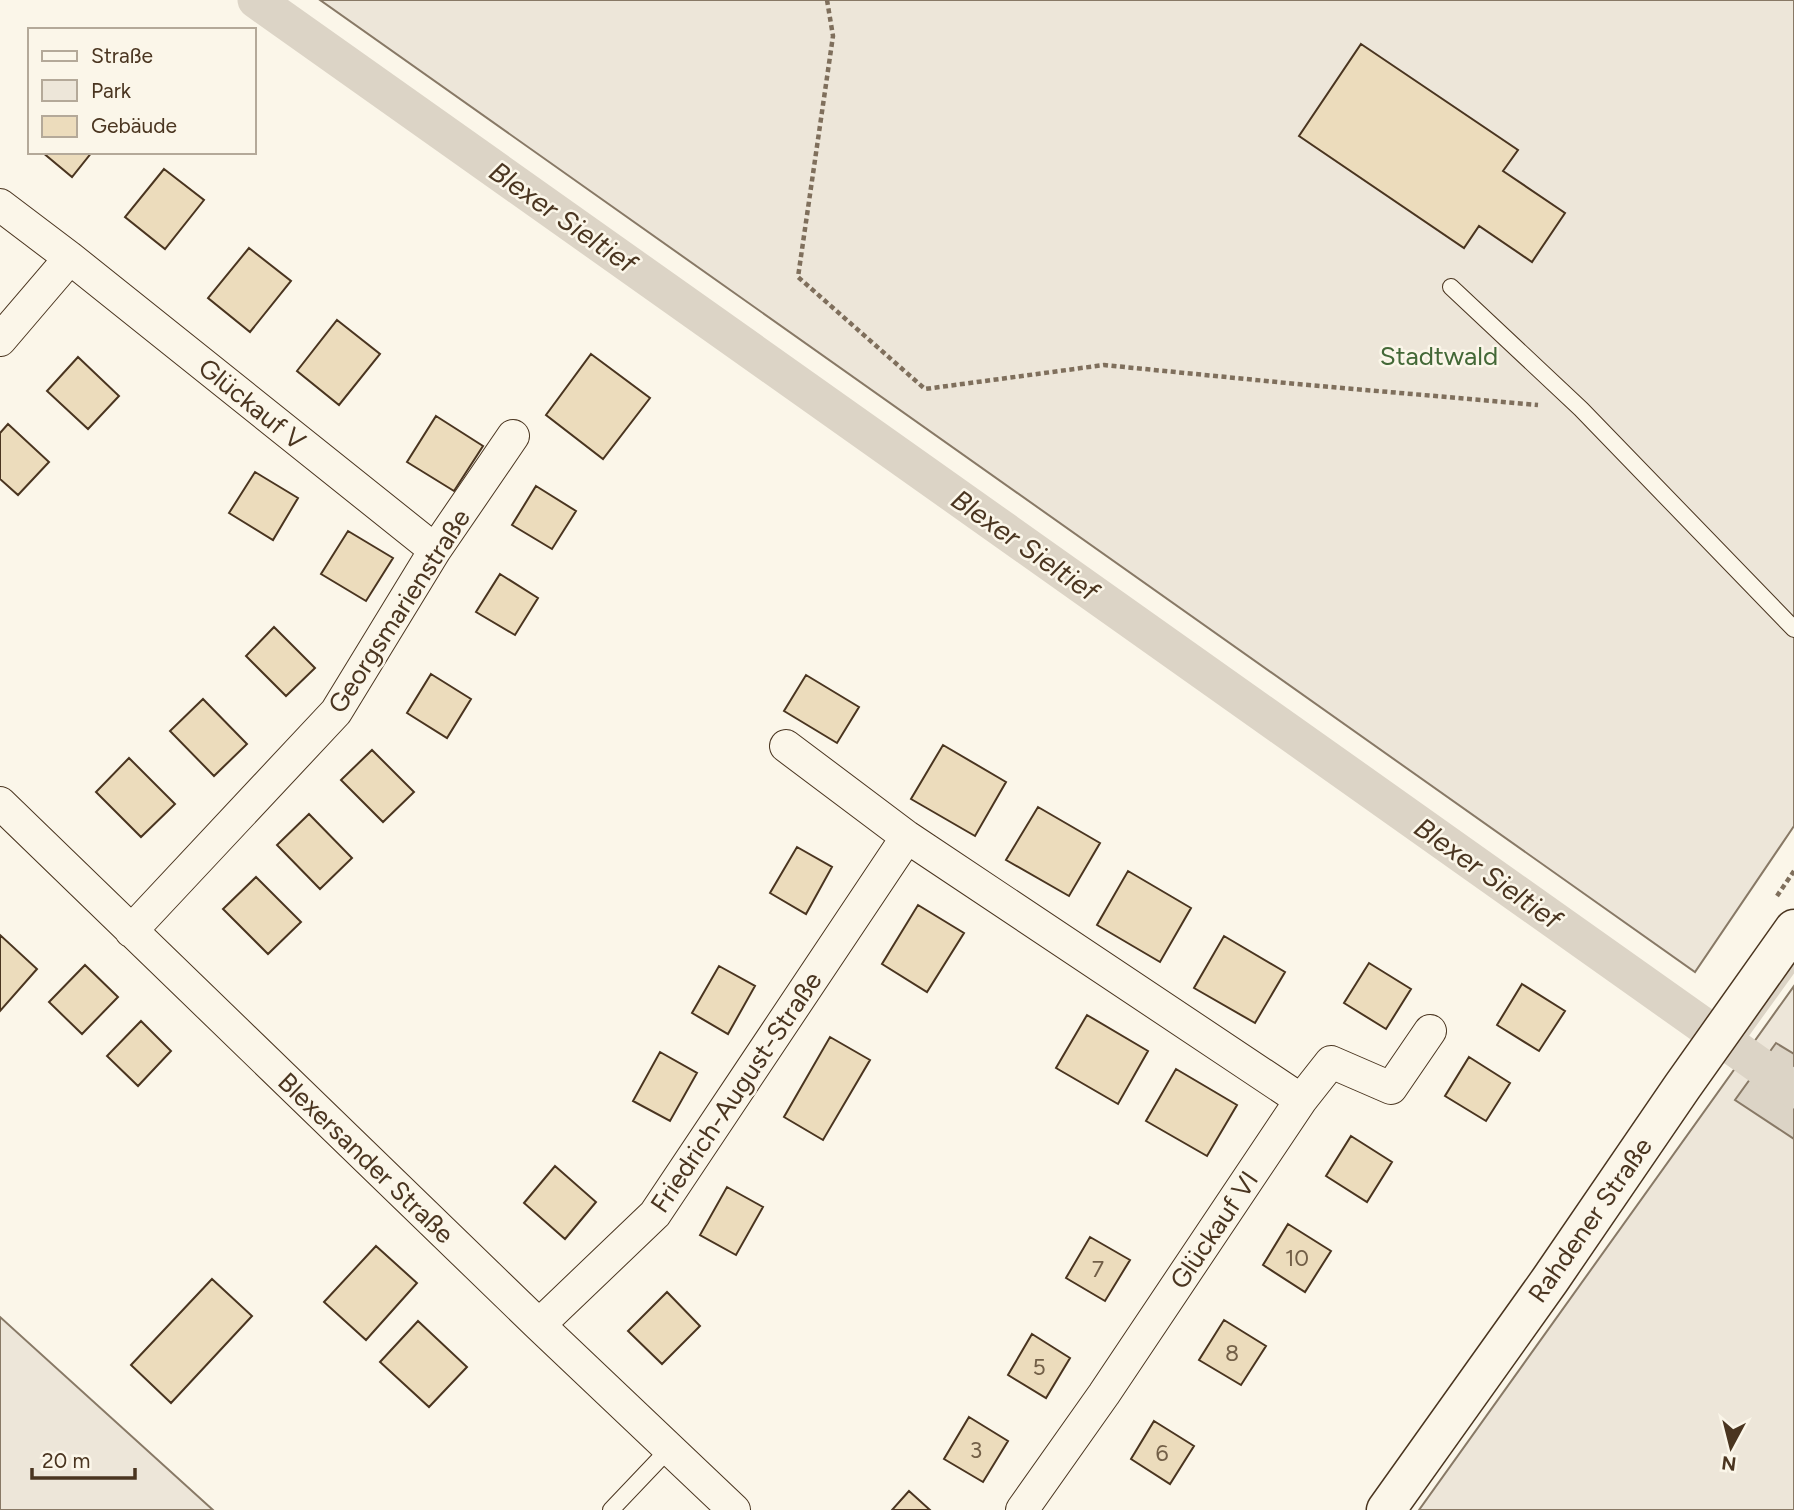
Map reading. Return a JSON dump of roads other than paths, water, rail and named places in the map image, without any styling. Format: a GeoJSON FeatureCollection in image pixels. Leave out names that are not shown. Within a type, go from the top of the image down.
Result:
{"type":"FeatureCollection","features":[{"type":"Feature","properties":{"kind":"main road","name":"Rahdener Straße"},"geometry":{"type":"LineString","coordinates":[[1386,1510],[1794,929]]}},
{"type":"Feature","properties":{"kind":"street","name":"Glückauf V"},"geometry":{"type":"LineString","coordinates":[[0,205],[435,550]]}},
{"type":"Feature","properties":{"kind":"street"},"geometry":{"type":"LineString","coordinates":[[0,340],[70,258]]}},
{"type":"Feature","properties":{"kind":"street","name":"Georgsmarienstraße"},"geometry":{"type":"LineString","coordinates":[[131,931],[336,712],[435,550],[513,436]]}},
{"type":"Feature","properties":{"kind":"street"},"geometry":{"type":"LineString","coordinates":[[786,746],[907,837],[1301,1100]]}},
{"type":"Feature","properties":{"kind":"street","name":"Blexersander Straße"},"geometry":{"type":"LineString","coordinates":[[0,803],[734,1510]]}},
{"type":"Feature","properties":{"kind":"street","name":"Friedrich-August-Straße"},"geometry":{"type":"LineString","coordinates":[[539,1325],[655,1214],[907,837]]}},
{"type":"Feature","properties":{"kind":"street","name":"Glückauf VI"},"geometry":{"type":"LineString","coordinates":[[1022,1510],[1104,1394],[1301,1100],[1331,1062],[1391,1088],[1430,1031]]}},
{"type":"Feature","properties":{"kind":"lane"},"geometry":{"type":"LineString","coordinates":[[1451,287],[1581,409],[1794,629]]}},
{"type":"Feature","properties":{"kind":"lane"},"geometry":{"type":"LineString","coordinates":[[611,1510],[669,1449]]}},
{"type":"Feature","properties":{"kind":"waterway","name":"Blexer Sieltief"},"geometry":{"type":"LineString","coordinates":[[256,0],[1794,1090]]}},
{"type":"Feature","properties":{"kind":"waterway"},"geometry":{"type":"LineString","coordinates":[[1734,1048],[1794,965]]}},
{"type":"Feature","properties":{"kind":"park label","name":"Stadtwald"},"geometry":{"type":"Point","coordinates":[1439,356]}}]}
